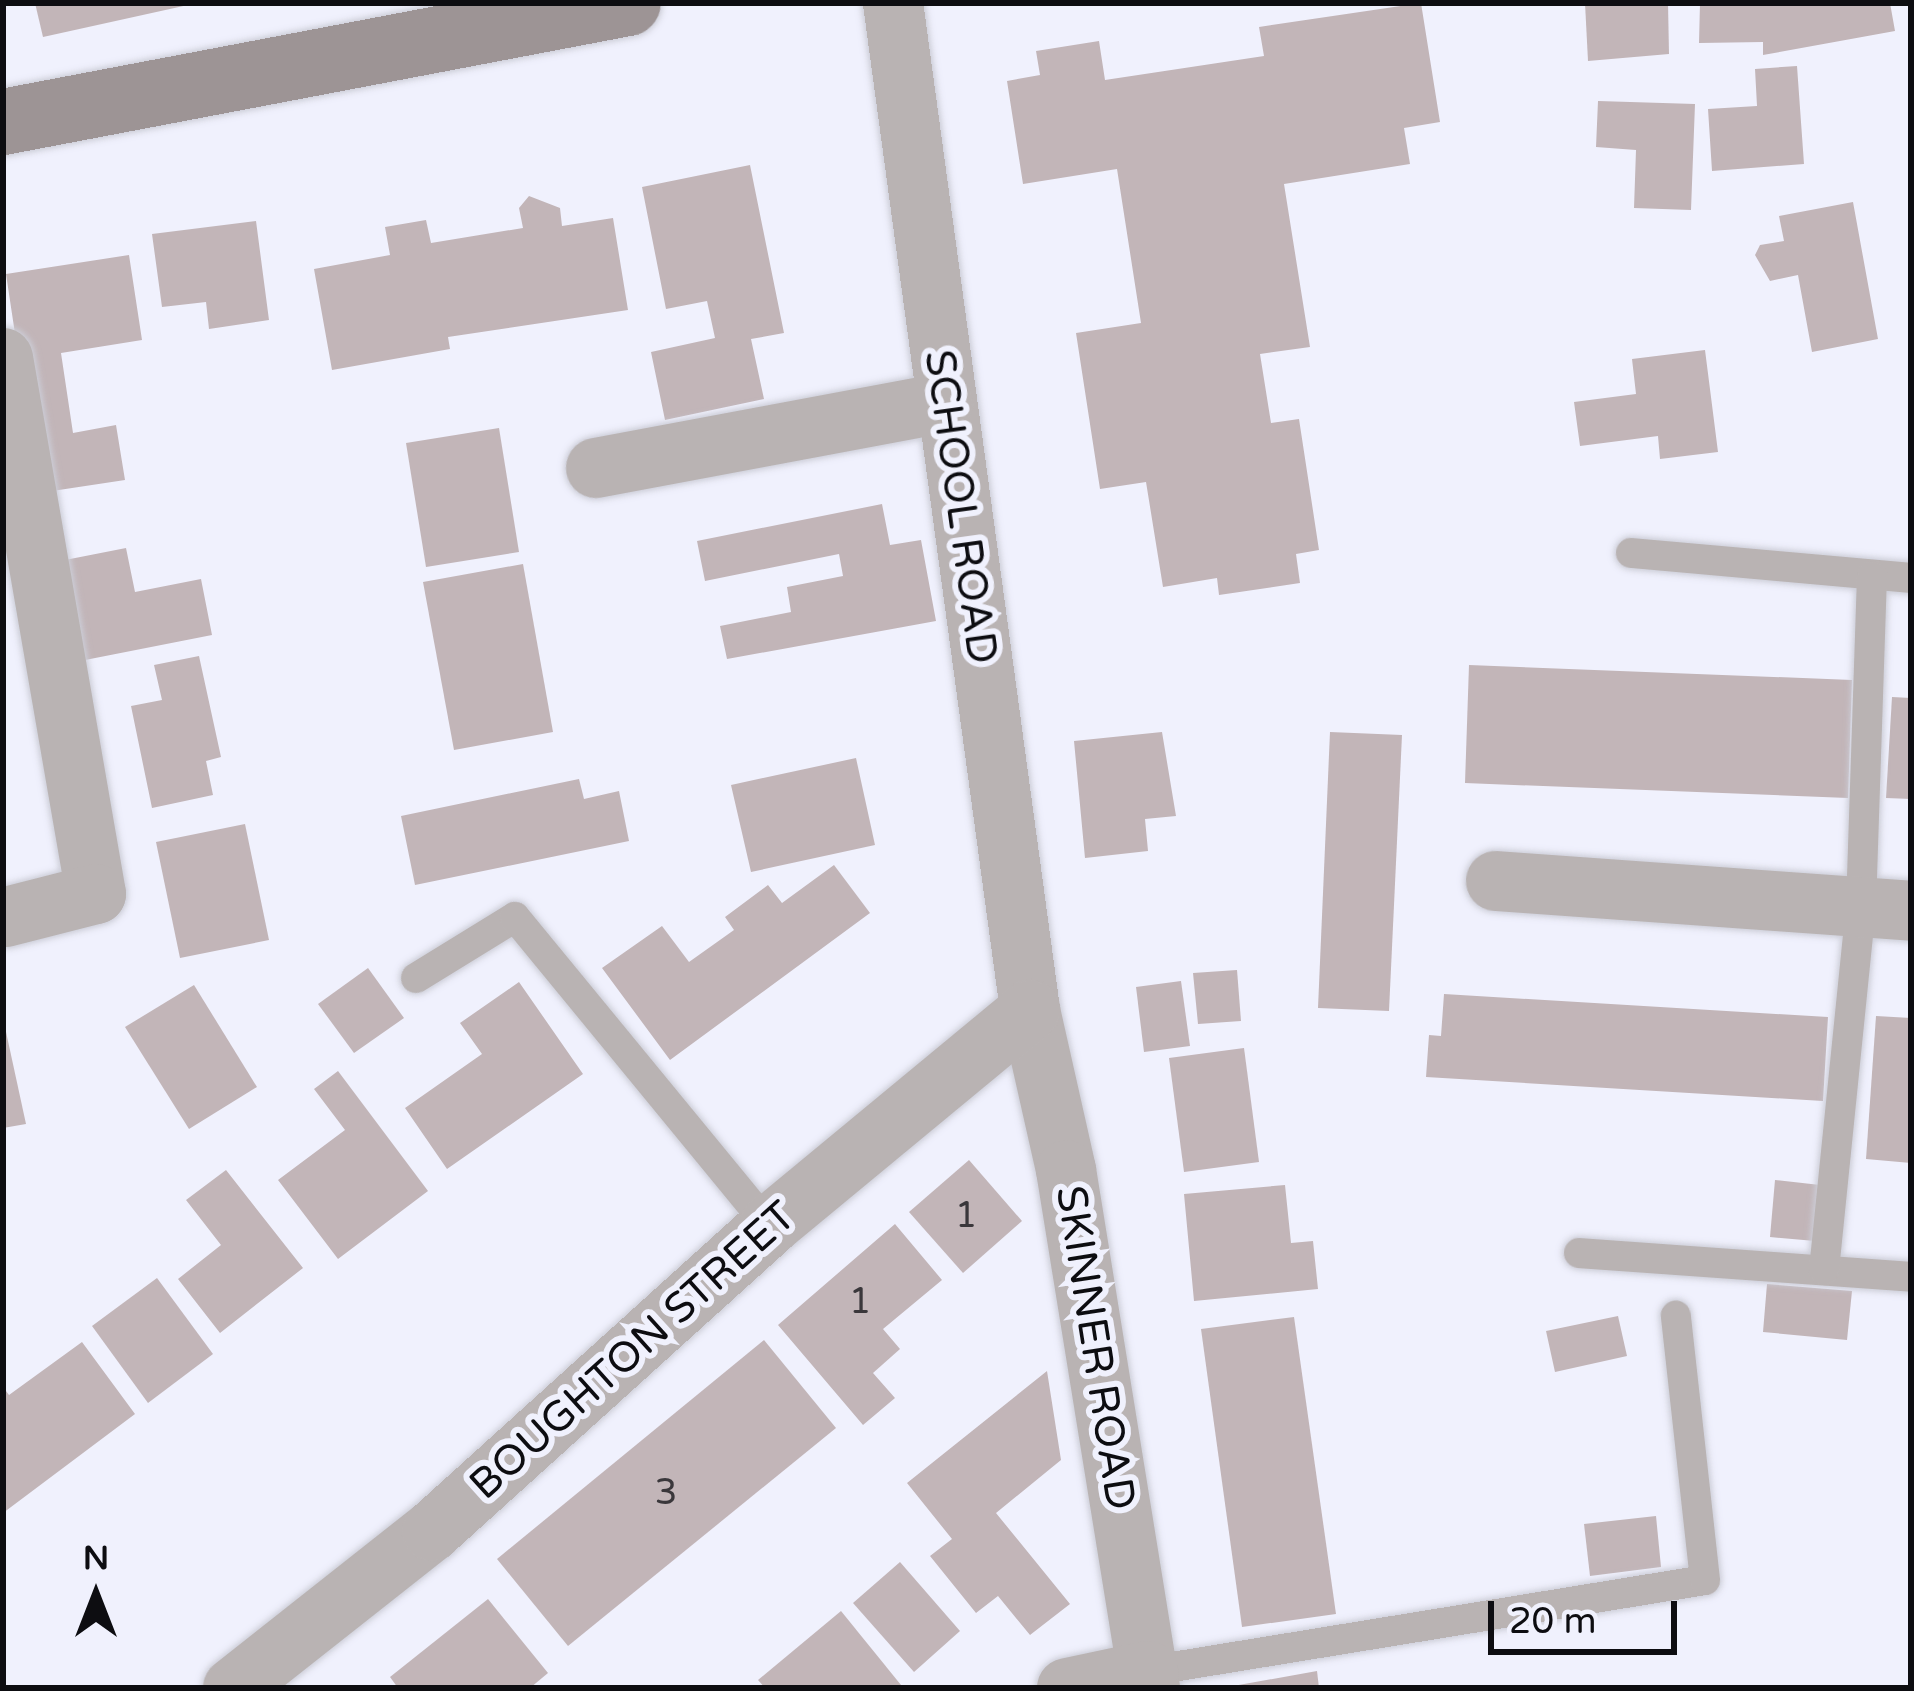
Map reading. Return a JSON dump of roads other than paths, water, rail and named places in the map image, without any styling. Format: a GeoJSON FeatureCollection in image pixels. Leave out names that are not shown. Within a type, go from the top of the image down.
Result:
{"type":"FeatureCollection","features":[{"type":"Feature","properties":{"kind":"main road"},"geometry":{"type":"LineString","coordinates":[[3,122],[628,3]]}},
{"type":"Feature","properties":{"kind":"street","name":"SCHOOL ROAD"},"geometry":{"type":"LineString","coordinates":[[893,3],[943,403],[1030,1010]]}},
{"type":"Feature","properties":{"kind":"street"},"geometry":{"type":"LineString","coordinates":[[3,358],[22,599],[97,894],[6,917]]}},
{"type":"Feature","properties":{"kind":"street"},"geometry":{"type":"LineString","coordinates":[[596,468],[943,403]]}},
{"type":"Feature","properties":{"kind":"street"},"geometry":{"type":"LineString","coordinates":[[1496,881],[1886,909]]}},
{"type":"Feature","properties":{"kind":"street","name":"BOUGHTON STREET"},"geometry":{"type":"LineString","coordinates":[[232,1688],[432,1531],[770,1226],[1030,1010]]}},
{"type":"Feature","properties":{"kind":"street","name":"SKINNER ROAD"},"geometry":{"type":"LineString","coordinates":[[1030,1010],[1066,1170],[1149,1680]]}},
{"type":"Feature","properties":{"kind":"street"},"geometry":{"type":"LineString","coordinates":[[1067,1688],[1149,1680]]}},
{"type":"Feature","properties":{"kind":"lane"},"geometry":{"type":"LineString","coordinates":[[1631,553],[1911,578]]}},
{"type":"Feature","properties":{"kind":"lane"},"geometry":{"type":"LineString","coordinates":[[1824,1270],[1886,909],[1872,576]]}},
{"type":"Feature","properties":{"kind":"lane"},"geometry":{"type":"LineString","coordinates":[[416,978],[515,917],[770,1226]]}},
{"type":"Feature","properties":{"kind":"lane"},"geometry":{"type":"LineString","coordinates":[[1579,1253],[1911,1277]]}},
{"type":"Feature","properties":{"kind":"lane"},"geometry":{"type":"LineString","coordinates":[[1149,1680],[1705,1580],[1676,1316]]}}]}
